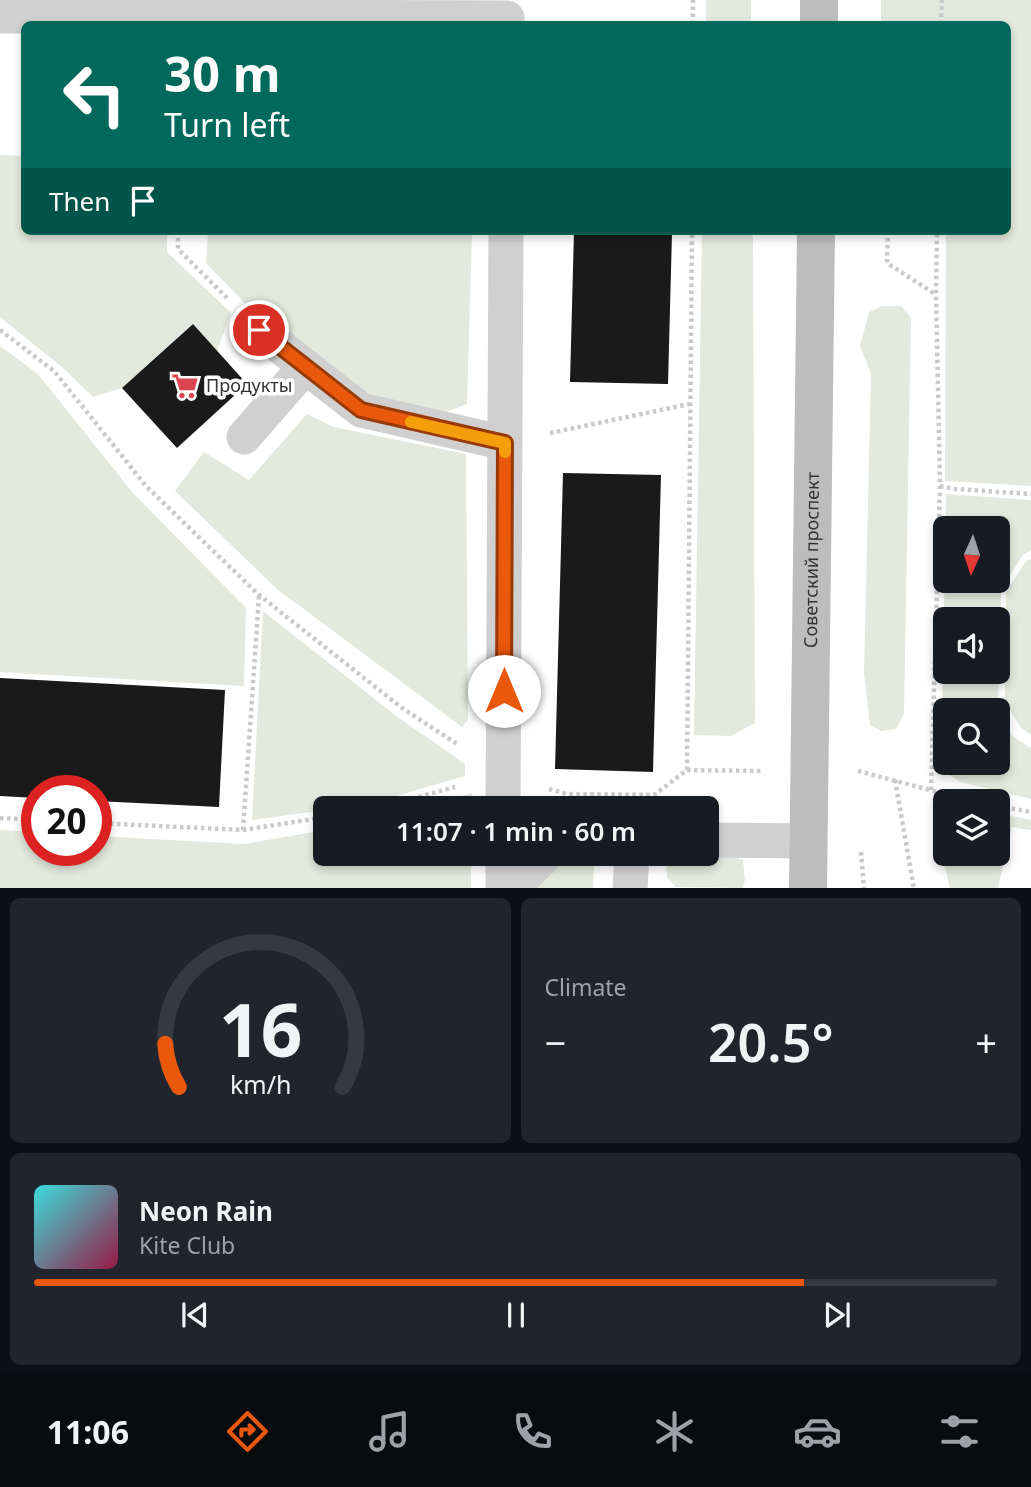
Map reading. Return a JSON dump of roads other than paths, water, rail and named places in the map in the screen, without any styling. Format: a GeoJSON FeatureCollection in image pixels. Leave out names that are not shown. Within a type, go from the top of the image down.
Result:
{"type":"FeatureCollection","features":[{"type":"Feature","properties":{"kind":"main road"},"geometry":{"type":"LineString","coordinates":[[819,0],[819,21]]}},
{"type":"Feature","properties":{"kind":"main road","name":"Советский проспект"},"geometry":{"type":"LineString","coordinates":[[808,888],[816,235]]}},
{"type":"Feature","properties":{"kind":"lane"},"geometry":{"type":"LineString","coordinates":[[0,16],[507,14]]}},
{"type":"Feature","properties":{"kind":"lane"},"geometry":{"type":"LineString","coordinates":[[503,796],[506,235]]}},
{"type":"Feature","properties":{"kind":"lane"},"geometry":{"type":"LineString","coordinates":[[259,330],[361,410],[505,443]]}},
{"type":"Feature","properties":{"kind":"lane"},"geometry":{"type":"LineString","coordinates":[[244,437],[305,367]]}},
{"type":"Feature","properties":{"kind":"lane"},"geometry":{"type":"LineString","coordinates":[[719,840],[808,841]]}},
{"type":"Feature","properties":{"kind":"lane"},"geometry":{"type":"LineString","coordinates":[[503,866],[503,888]]}},
{"type":"Feature","properties":{"kind":"lane"},"geometry":{"type":"LineString","coordinates":[[511,888],[534,866]]}},
{"type":"Feature","properties":{"kind":"lane"},"geometry":{"type":"LineString","coordinates":[[630,888],[631,866]]}},
{"type":"Feature","properties":{"kind":"place","name":"Продукты"},"geometry":{"type":"Point","coordinates":[185,386]}}]}
